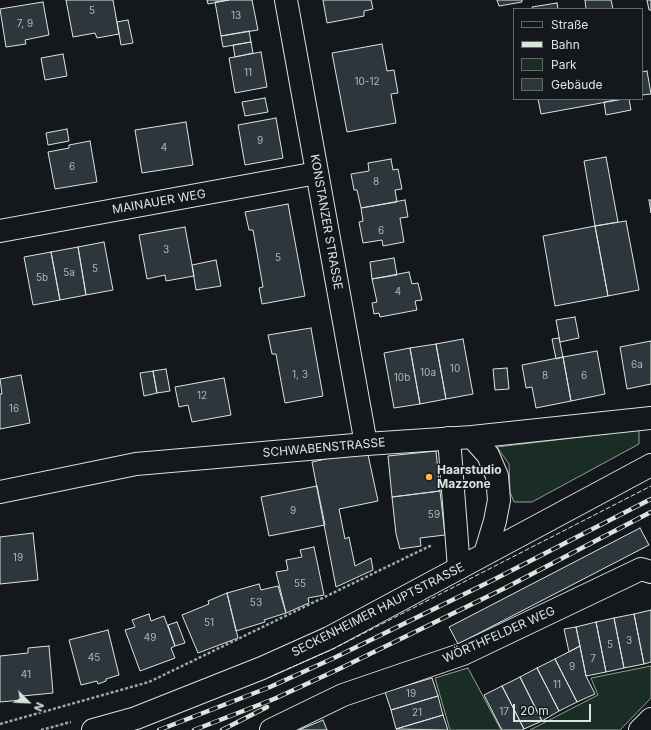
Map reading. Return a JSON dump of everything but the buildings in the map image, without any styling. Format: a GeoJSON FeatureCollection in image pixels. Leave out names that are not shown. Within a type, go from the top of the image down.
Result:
{"type":"FeatureCollection","features":[{"type":"Feature","properties":{"kind":"main road","name":"KONSTANZER STRASSE"},"geometry":{"type":"LineString","coordinates":[[286,0],[366,444]]}},
{"type":"Feature","properties":{"kind":"main road","name":"MAINAUER WEG"},"geometry":{"type":"LineString","coordinates":[[0,231],[317,173]]}},
{"type":"Feature","properties":{"kind":"main road","name":"SCHWABENSTRASSE"},"geometry":{"type":"LineString","coordinates":[[0,492],[136,464],[366,444],[472,437],[651,418]]}},
{"type":"Feature","properties":{"kind":"main road"},"geometry":{"type":"LineString","coordinates":[[472,437],[488,455],[497,476],[499,500],[495,521],[485,554]]}},
{"type":"Feature","properties":{"kind":"main road"},"geometry":{"type":"LineString","coordinates":[[449,438],[459,568]]}},
{"type":"Feature","properties":{"kind":"main road","name":"SECKENHEIMER HAUPTSTRASSE"},"geometry":{"type":"LineString","coordinates":[[93,730],[136,718],[262,668],[329,638],[651,465]]}},
{"type":"Feature","properties":{"kind":"main road","name":"WÖRTHFELDER WEG"},"geometry":{"type":"LineString","coordinates":[[271,730],[343,695],[463,654],[641,569],[651,572]]}},
{"type":"Feature","properties":{"kind":"main road"},"geometry":{"type":"LineString","coordinates":[[640,730],[651,719]]}},
{"type":"Feature","properties":{"kind":"path"},"geometry":{"type":"LineString","coordinates":[[0,724],[149,682],[456,533]]}},
{"type":"Feature","properties":{"kind":"green space"},"geometry":{"type":"Polygon","coordinates":[[[639,430],[639,444],[532,502],[514,502],[510,492],[509,464],[497,447],[639,430]]]}},
{"type":"Feature","properties":{"kind":"green space"},"geometry":{"type":"Polygon","coordinates":[[[651,666],[651,698],[620,730],[530,730],[598,695],[591,678],[651,666]]]}},
{"type":"Feature","properties":{"kind":"green space"},"geometry":{"type":"Polygon","coordinates":[[[468,668],[501,730],[450,730],[435,678],[468,668]]]}},
{"type":"Feature","properties":{"kind":"railway"},"geometry":{"type":"LineString","coordinates":[[159,730],[270,687],[336,657],[493,580],[651,499]]}},
{"type":"Feature","properties":{"kind":"railway"},"geometry":{"type":"LineString","coordinates":[[194,730],[274,699],[339,669],[505,588],[651,512]]}},
{"type":"Feature","properties":{"kind":"railway"},"geometry":{"type":"LineString","coordinates":[[222,730],[267,707]]}},
{"type":"Feature","properties":{"kind":"fence"},"geometry":{"type":"LineString","coordinates":[[274,675],[333,649],[651,486]]}},
{"type":"Feature","properties":{"kind":"place","name":"Haarstudio Mazzone"},"geometry":{"type":"Point","coordinates":[429,477]}}]}
